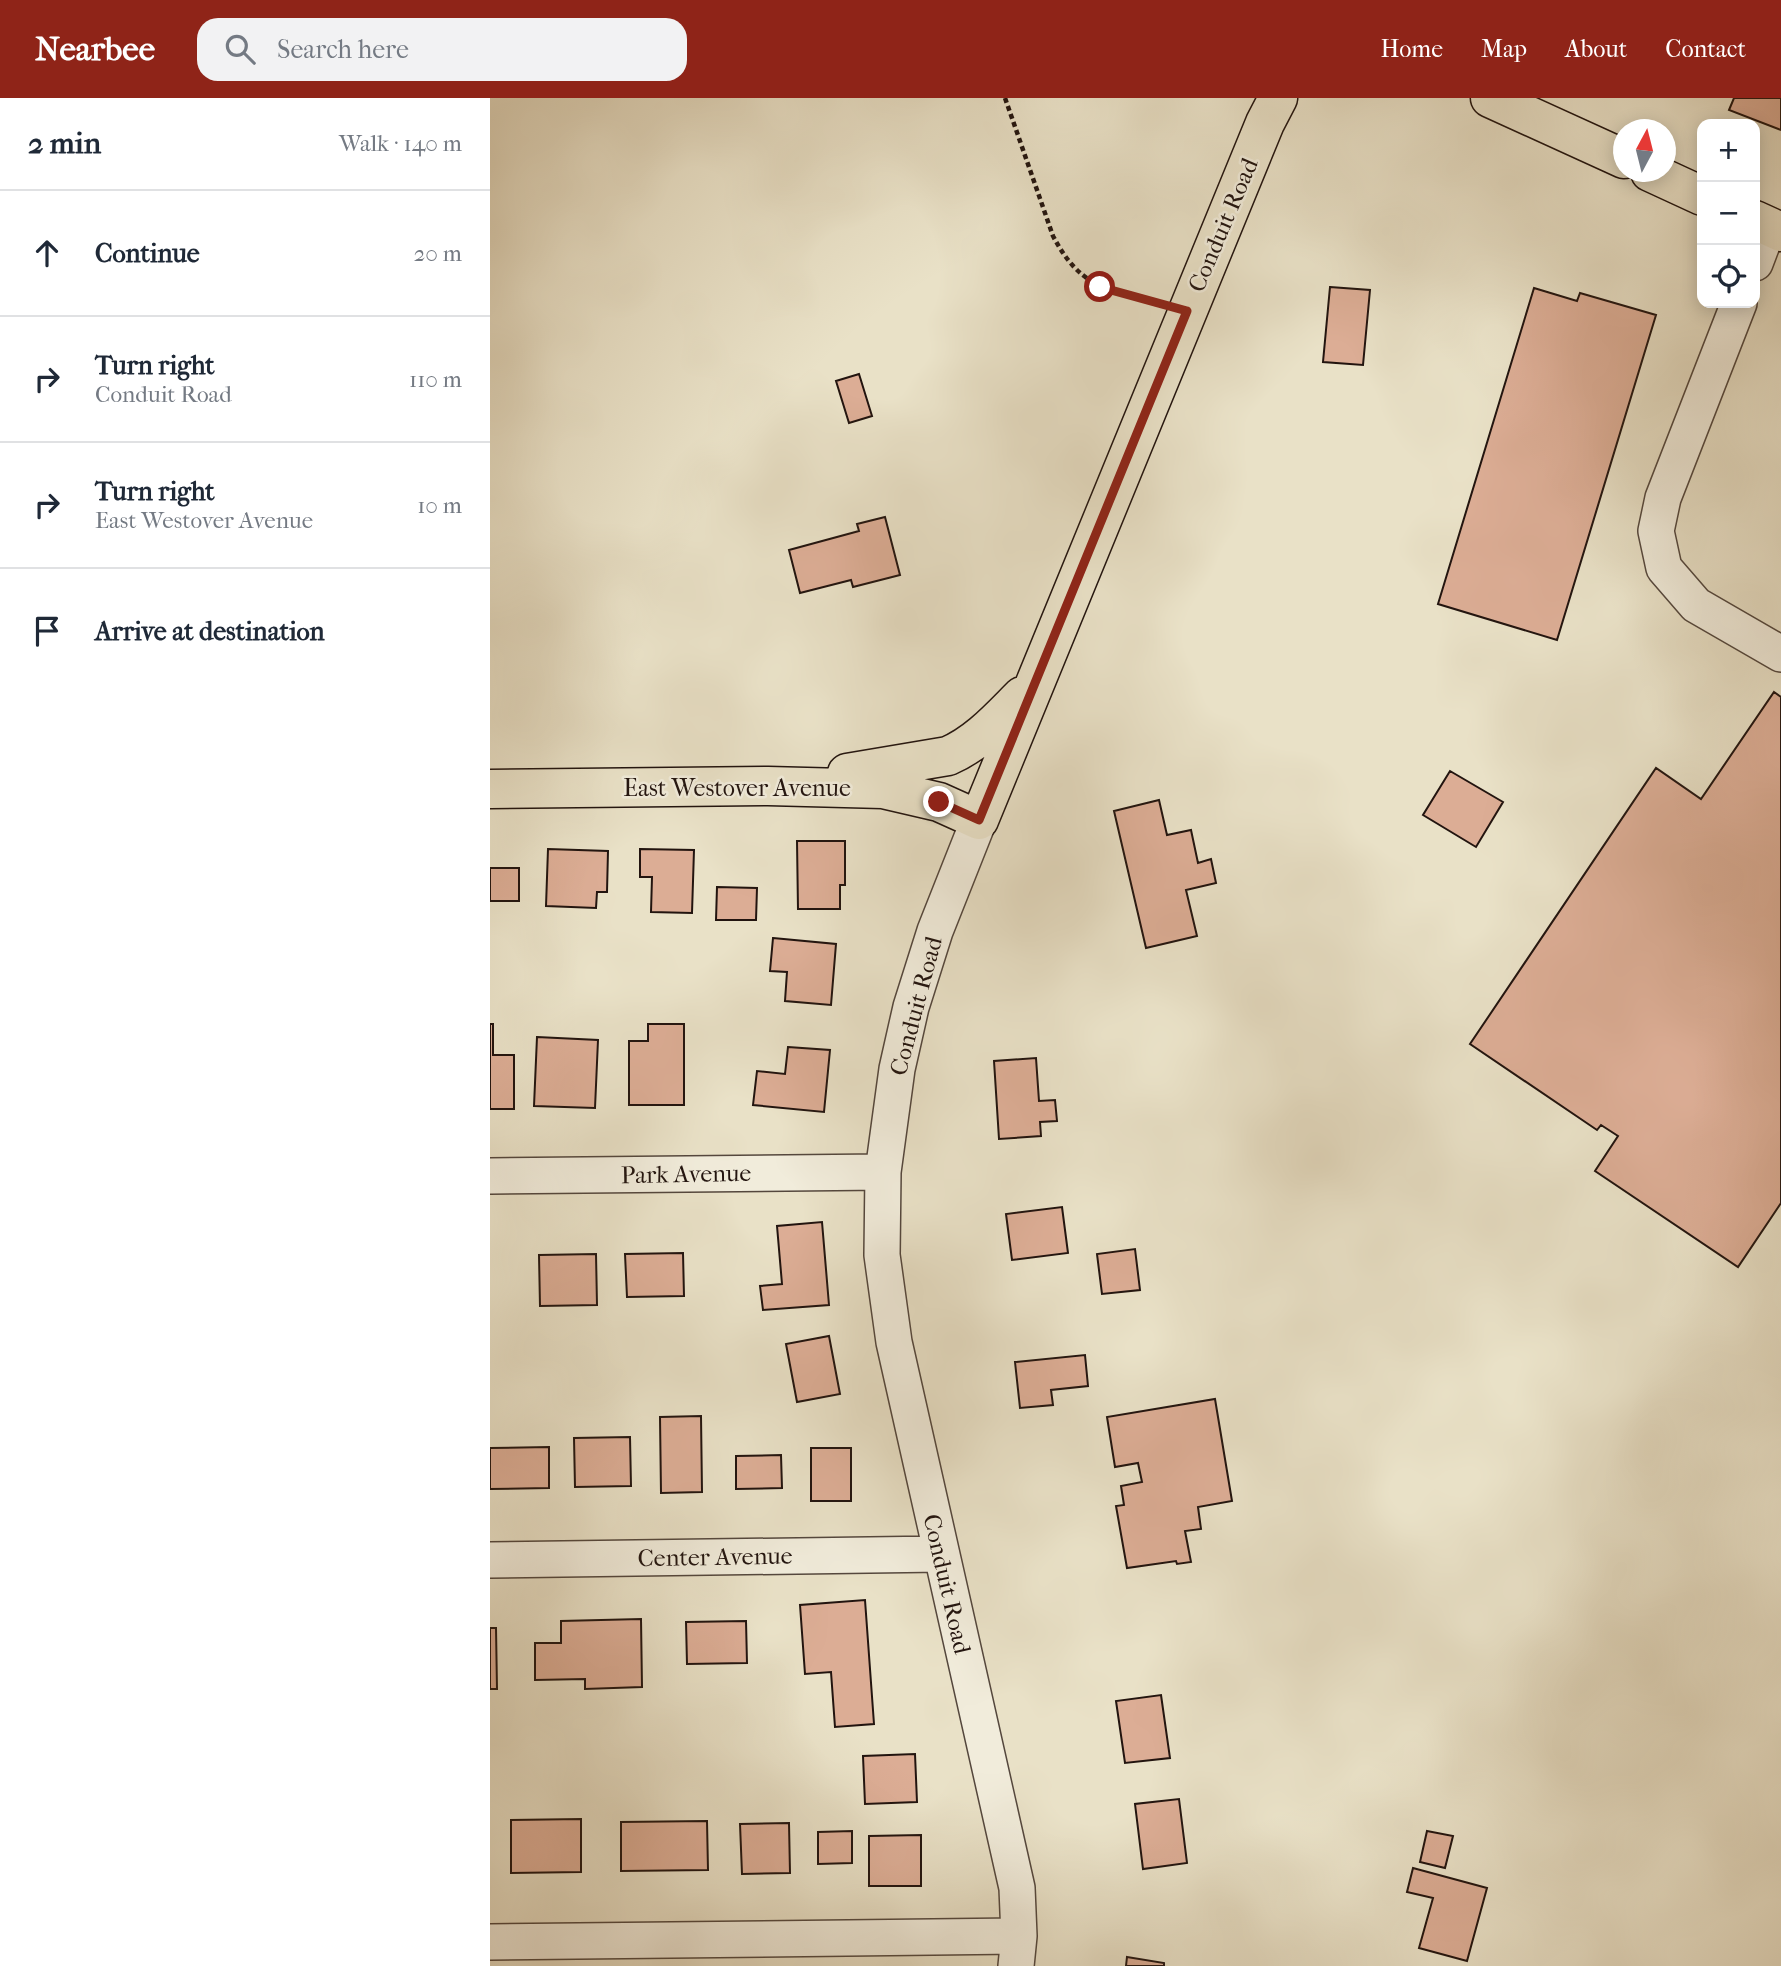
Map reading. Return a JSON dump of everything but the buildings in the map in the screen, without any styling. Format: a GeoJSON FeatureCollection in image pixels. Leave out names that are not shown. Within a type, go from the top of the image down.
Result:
{"type":"FeatureCollection","features":[{"type":"Feature","properties":{"kind":"main road","name":"Conduit Road"},"geometry":{"type":"LineString","coordinates":[[979,820],[1187,311],[1265,123],[1278,98]]}},
{"type":"Feature","properties":{"kind":"main road"},"geometry":{"type":"LineString","coordinates":[[1490,98],[1613,154]]}},
{"type":"Feature","properties":{"kind":"main road"},"geometry":{"type":"LineString","coordinates":[[1672,182],[1697,194]]}},
{"type":"Feature","properties":{"kind":"main road"},"geometry":{"type":"LineString","coordinates":[[768,786],[948,756],[979,738],[1034,685]]}},
{"type":"Feature","properties":{"kind":"main road","name":"East Westover Avenue"},"geometry":{"type":"LineString","coordinates":[[490,789],[768,786],[883,789],[939,802],[979,820]]}},
{"type":"Feature","properties":{"kind":"street"},"geometry":{"type":"LineString","coordinates":[[1760,249],[1768,226]]}},
{"type":"Feature","properties":{"kind":"street"},"geometry":{"type":"LineString","coordinates":[[1737,308],[1663,498],[1656,531],[1664,568],[1696,605],[1781,654]]}},
{"type":"Feature","properties":{"kind":"street","name":"Conduit Road"},"geometry":{"type":"LineString","coordinates":[[979,820],[935,931],[911,1007],[897,1069],[883,1172],[882,1255],[894,1342],[1017,1888],[1018,1951]]}},
{"type":"Feature","properties":{"kind":"street","name":"Park Avenue"},"geometry":{"type":"LineString","coordinates":[[490,1176],[883,1172]]}},
{"type":"Feature","properties":{"kind":"street","name":"Center Avenue"},"geometry":{"type":"LineString","coordinates":[[490,1560],[941,1554]]}},
{"type":"Feature","properties":{"kind":"street"},"geometry":{"type":"LineString","coordinates":[[490,1942],[1018,1951]]}},
{"type":"Feature","properties":{"kind":"path"},"geometry":{"type":"LineString","coordinates":[[1005,98],[1053,236],[1063,255],[1077,272],[1100,287],[1187,311]]}},
{"type":"Feature","properties":{"kind":"route"},"geometry":{"type":"LineString","coordinates":[[939,802],[979,820],[1187,311],[1100,287]]}}]}
